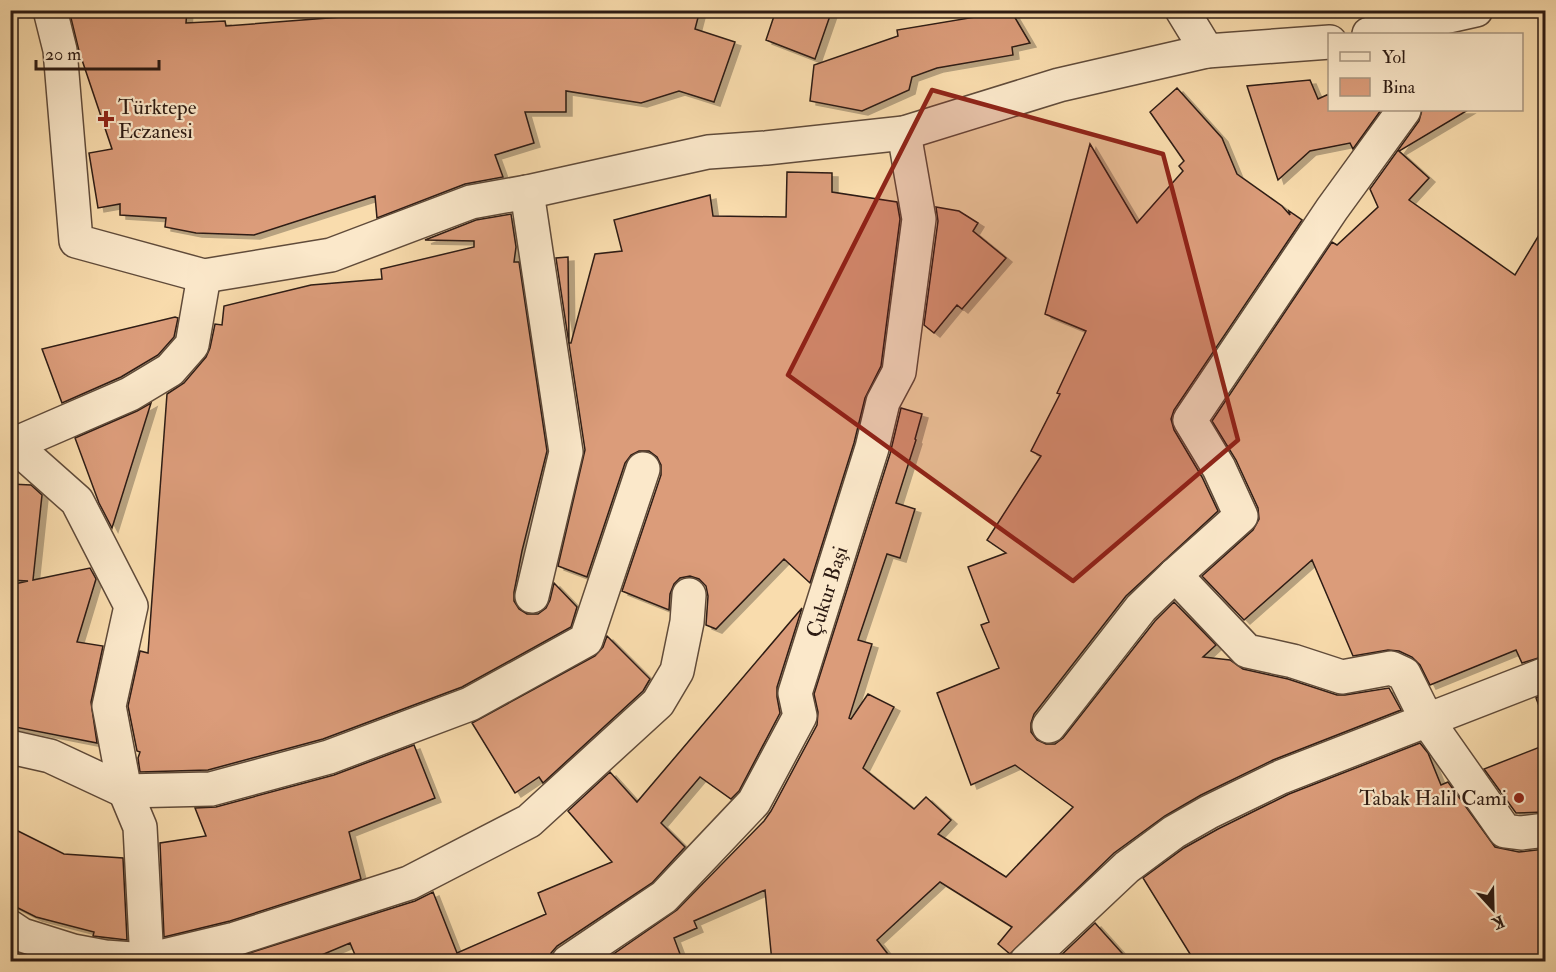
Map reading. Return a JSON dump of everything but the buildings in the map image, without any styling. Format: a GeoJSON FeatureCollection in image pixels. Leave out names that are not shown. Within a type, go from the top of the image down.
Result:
{"type":"FeatureCollection","features":[{"type":"Feature","properties":{"kind":"street"},"geometry":{"type":"LineString","coordinates":[[50,10],[60,50],[76,241],[204,276],[331,255],[471,202],[528,192],[708,152],[904,133],[1059,85],[1207,51],[1328,42]]}},
{"type":"Feature","properties":{"kind":"street"},"geometry":{"type":"LineString","coordinates":[[1182,10],[1207,51]]}},
{"type":"Feature","properties":{"kind":"street"},"geometry":{"type":"LineString","coordinates":[[1378,25],[1476,10],[1460,33]]}},
{"type":"Feature","properties":{"kind":"street"},"geometry":{"type":"LineString","coordinates":[[1049,726],[1141,608],[1241,516],[1219,468],[1190,420],[1332,209],[1403,111]]}},
{"type":"Feature","properties":{"kind":"street","name":"Çukur Başi"},"geometry":{"type":"LineString","coordinates":[[568,962],[664,897],[754,802],[800,716],[795,693],[872,448],[883,402],[899,372],[919,219],[904,133]]}},
{"type":"Feature","properties":{"kind":"street"},"geometry":{"type":"LineString","coordinates":[[528,192],[566,453],[532,596]]}},
{"type":"Feature","properties":{"kind":"street"},"geometry":{"type":"LineString","coordinates":[[147,961],[140,826],[125,791],[108,706],[130,606],[77,501],[13,446],[130,394],[170,370],[192,345],[204,276]]}},
{"type":"Feature","properties":{"kind":"street"},"geometry":{"type":"LineString","coordinates":[[10,747],[50,756],[125,791],[211,789],[329,757],[470,704],[586,640],[643,470]]}},
{"type":"Feature","properties":{"kind":"street"},"geometry":{"type":"LineString","coordinates":[[1175,575],[1247,651],[1293,661],[1342,677],[1391,669],[1404,674],[1427,720],[1505,831],[1521,833],[1545,830]]}},
{"type":"Feature","properties":{"kind":"street"},"geometry":{"type":"LineString","coordinates":[[10,927],[22,935],[73,951],[147,961],[235,939],[409,883],[529,821],[658,703],[677,671],[687,622],[689,595]]}},
{"type":"Feature","properties":{"kind":"street"},"geometry":{"type":"LineString","coordinates":[[1026,962],[1127,867],[1174,832],[1209,812],[1281,777],[1545,674]]}},
{"type":"Feature","properties":{"kind":"highlighted area"},"geometry":{"type":"Polygon","coordinates":[[[932,90],[1163,154],[1238,440],[1073,581],[788,375],[932,90]]]}},
{"type":"Feature","properties":{"kind":"place","name":"Türktepe Eczanesi"},"geometry":{"type":"Point","coordinates":[106,119]}},
{"type":"Feature","properties":{"kind":"place","name":"Tabak Halil Cami"},"geometry":{"type":"Point","coordinates":[1519,798]}}]}
